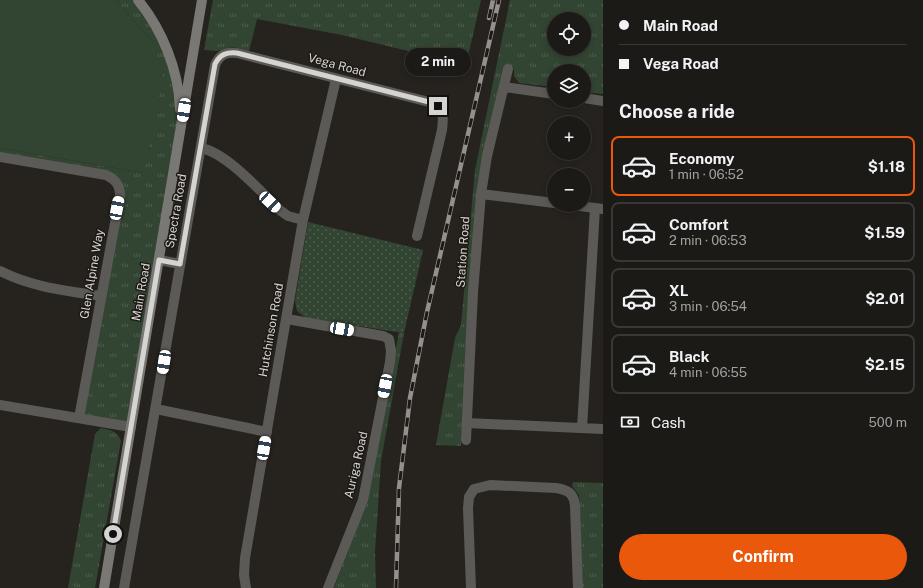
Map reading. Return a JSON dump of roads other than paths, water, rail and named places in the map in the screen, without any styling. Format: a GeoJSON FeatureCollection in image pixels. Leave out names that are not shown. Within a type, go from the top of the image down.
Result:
{"type":"FeatureCollection","features":[{"type":"Feature","properties":{"kind":"main road"},"geometry":{"type":"LineString","coordinates":[[138,0],[155,25],[175,74],[180,99],[180,139]]}},
{"type":"Feature","properties":{"kind":"main road","name":"Main Road"},"geometry":{"type":"LineString","coordinates":[[104,588],[202,0]]}},
{"type":"Feature","properties":{"kind":"street","name":"Vega Road"},"geometry":{"type":"LineString","coordinates":[[223,54],[237,53],[429,102],[438,106],[442,112],[442,130],[417,236]]}},
{"type":"Feature","properties":{"kind":"street","name":"Spectra Road"},"geometry":{"type":"LineString","coordinates":[[124,588],[215,64],[223,54]]}},
{"type":"Feature","properties":{"kind":"street","name":"Station Road"},"geometry":{"type":"LineString","coordinates":[[466,440],[474,284],[481,194],[487,156],[508,69]]}},
{"type":"Feature","properties":{"kind":"street","name":"Hutchinson Road"},"geometry":{"type":"LineString","coordinates":[[246,588],[244,575],[245,558],[287,319],[302,220],[336,79]]}},
{"type":"Feature","properties":{"kind":"street"},"geometry":{"type":"LineString","coordinates":[[504,87],[547,93]]}},
{"type":"Feature","properties":{"kind":"street"},"geometry":{"type":"LineString","coordinates":[[591,99],[603,101]]}},
{"type":"Feature","properties":{"kind":"street"},"geometry":{"type":"LineString","coordinates":[[201,148],[215,152],[228,161],[281,211],[288,216],[302,220]]}},
{"type":"Feature","properties":{"kind":"street","name":"Glen Alpine Way"},"geometry":{"type":"LineString","coordinates":[[0,157],[106,175],[117,182],[120,196],[79,418]]}},
{"type":"Feature","properties":{"kind":"street"},"geometry":{"type":"LineString","coordinates":[[481,194],[547,202]]}},
{"type":"Feature","properties":{"kind":"street"},"geometry":{"type":"LineString","coordinates":[[582,428],[599,208]]}},
{"type":"Feature","properties":{"kind":"street"},"geometry":{"type":"LineString","coordinates":[[159,260],[180,264]]}},
{"type":"Feature","properties":{"kind":"street"},"geometry":{"type":"LineString","coordinates":[[0,271],[38,285],[101,296]]}},
{"type":"Feature","properties":{"kind":"street","name":"Auriga Road"},"geometry":{"type":"LineString","coordinates":[[287,319],[383,336],[389,339],[390,343],[390,362],[366,487],[328,588]]}},
{"type":"Feature","properties":{"kind":"street"},"geometry":{"type":"LineString","coordinates":[[0,404],[130,427]]}},
{"type":"Feature","properties":{"kind":"street"},"geometry":{"type":"LineString","coordinates":[[156,408],[267,432]]}},
{"type":"Feature","properties":{"kind":"street"},"geometry":{"type":"LineString","coordinates":[[467,423],[603,429]]}},
{"type":"Feature","properties":{"kind":"street"},"geometry":{"type":"LineString","coordinates":[[471,588],[468,508],[469,497],[474,489],[490,485],[556,488],[567,490],[572,495],[575,506],[578,588]]}},
{"type":"Feature","properties":{"kind":"railway"},"geometry":{"type":"LineString","coordinates":[[489,18],[493,0]]}},
{"type":"Feature","properties":{"kind":"railway"},"geometry":{"type":"LineString","coordinates":[[396,588],[399,488],[410,398],[427,312],[499,0]]}}]}
